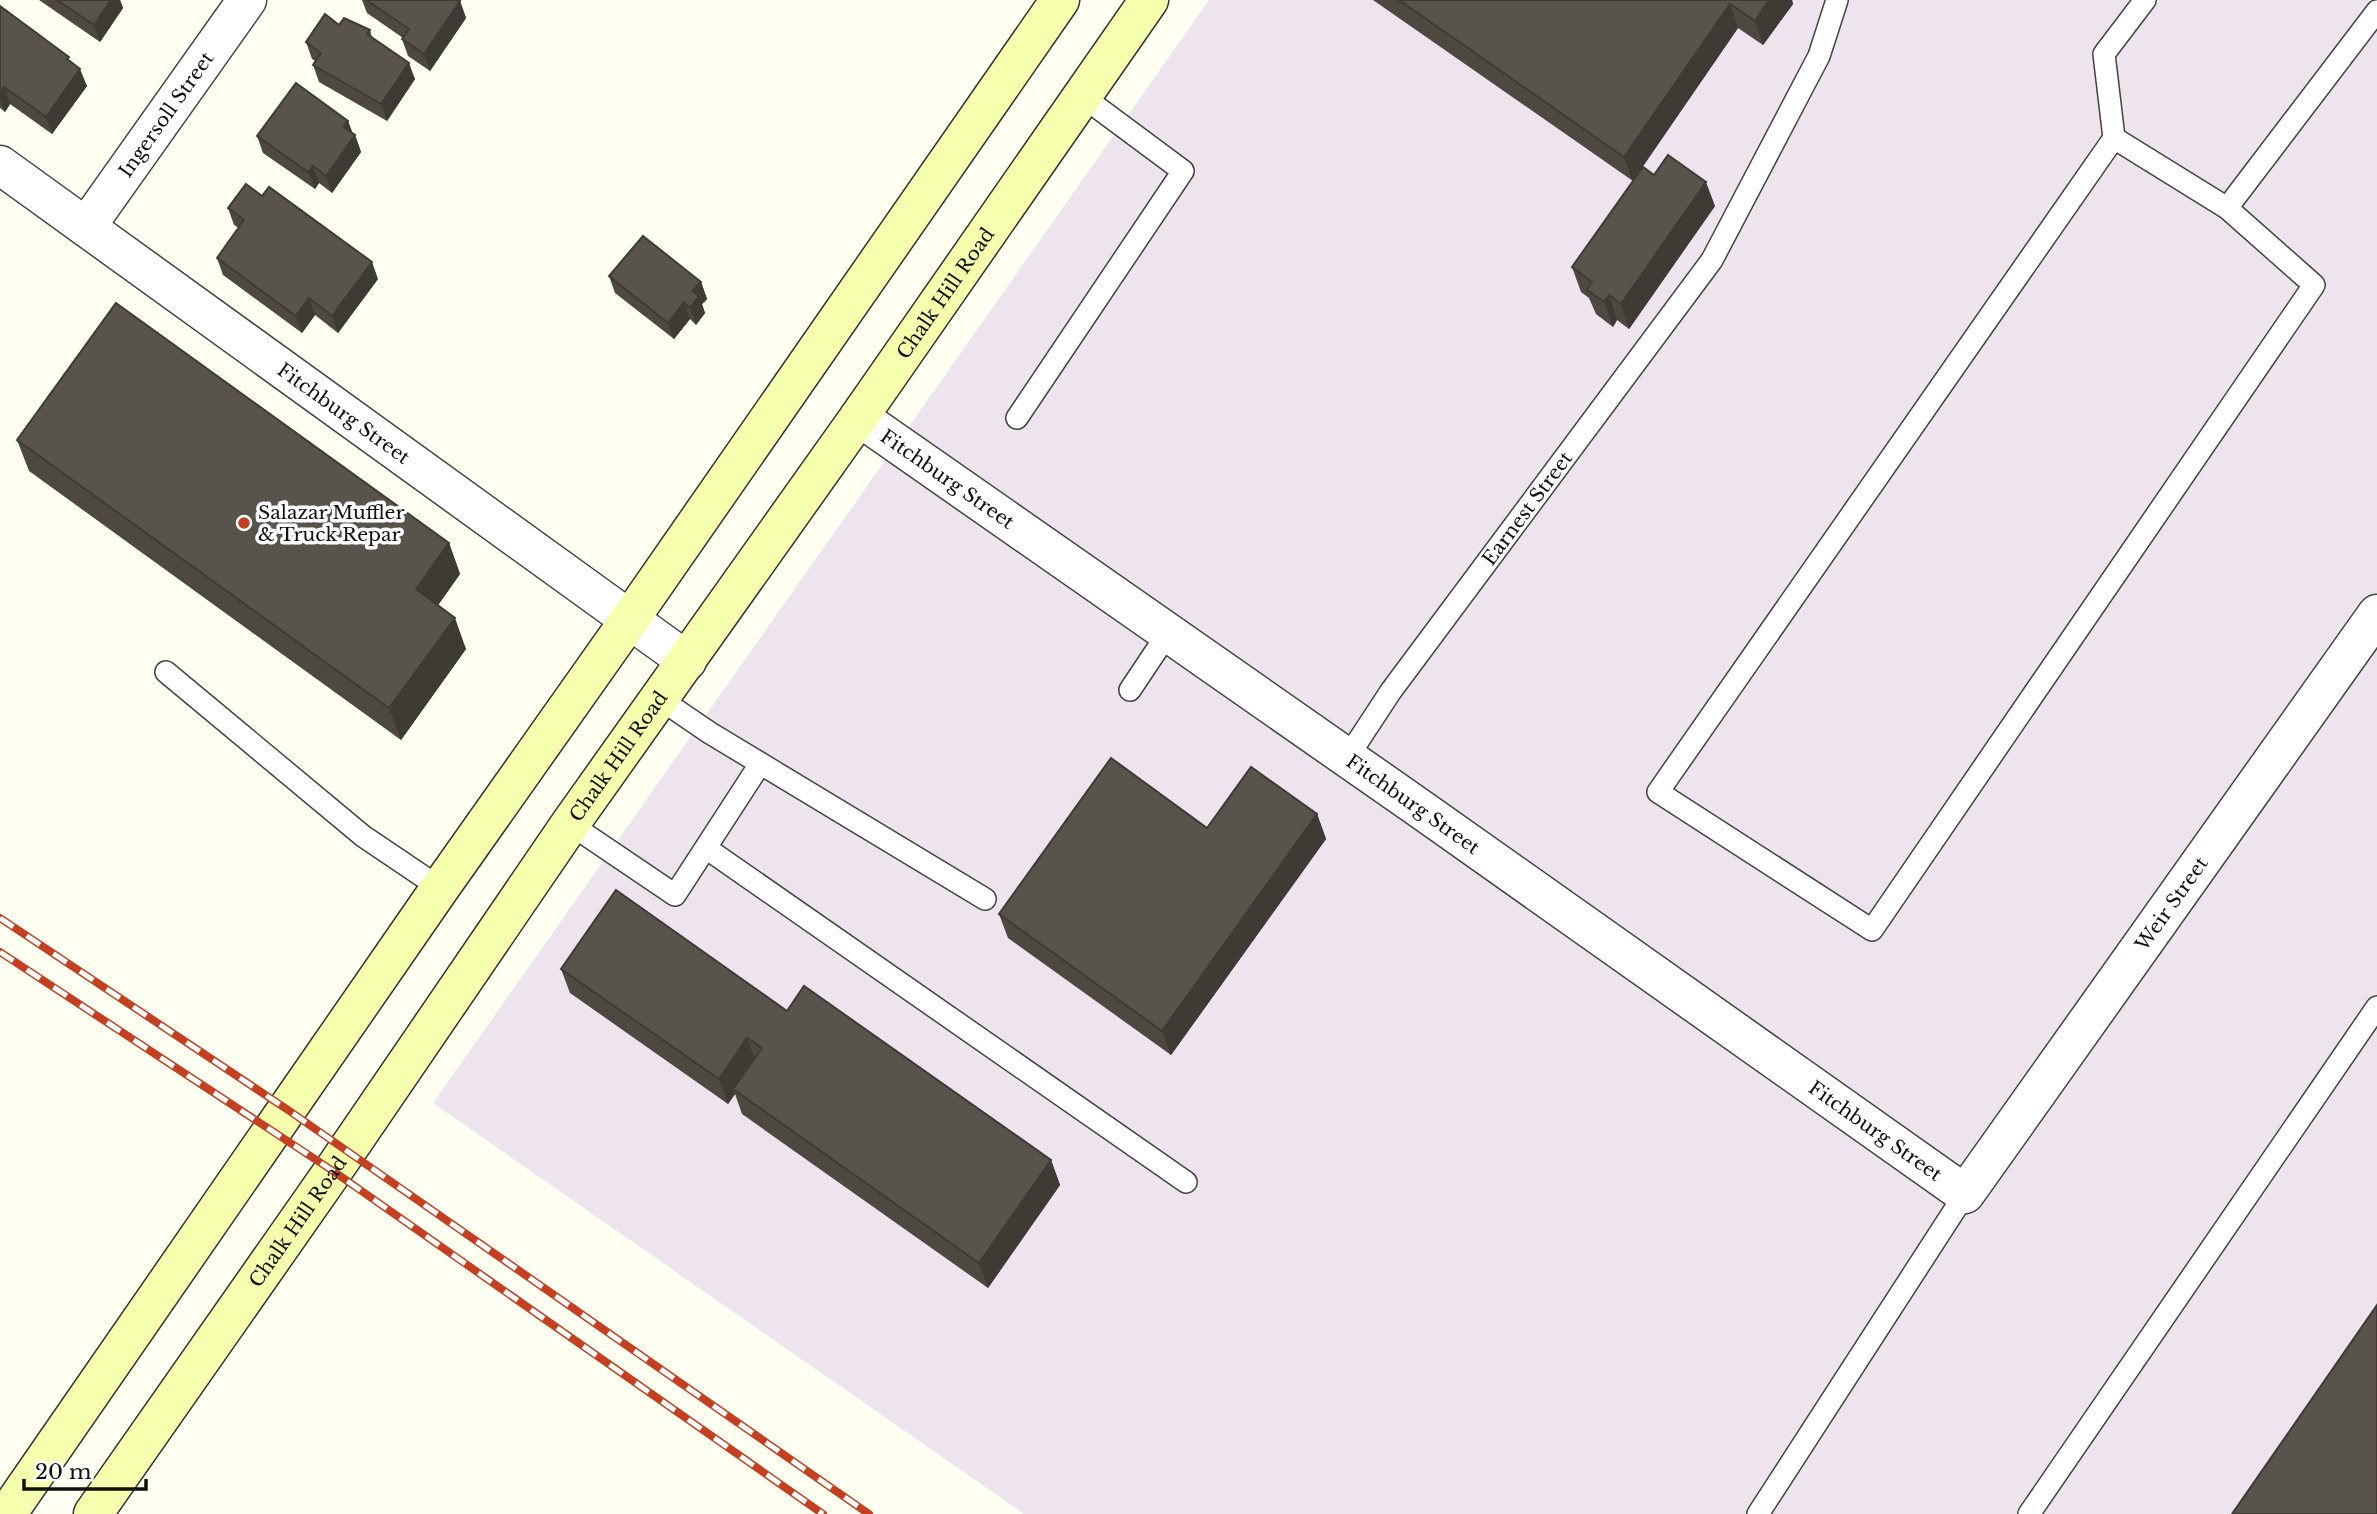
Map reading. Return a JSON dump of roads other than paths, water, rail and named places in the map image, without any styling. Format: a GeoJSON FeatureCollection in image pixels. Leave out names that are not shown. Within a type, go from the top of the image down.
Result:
{"type":"FeatureCollection","features":[{"type":"Feature","properties":{"kind":"street","name":"Ingersoll Street"},"geometry":{"type":"LineString","coordinates":[[86,227],[247,0]]}},
{"type":"Feature","properties":{"kind":"street"},"geometry":{"type":"LineString","coordinates":[[7,1514],[1060,0]]}},
{"type":"Feature","properties":{"kind":"street","name":"Chalk Hill Road"},"geometry":{"type":"LineString","coordinates":[[93,1514],[333,1171],[569,824],[687,661],[1149,0]]}},
{"type":"Feature","properties":{"kind":"street","name":"Fitchburg Street"},"geometry":{"type":"LineString","coordinates":[[0,165],[687,661]]}},
{"type":"Feature","properties":{"kind":"street","name":"Fitchburg Street"},"geometry":{"type":"LineString","coordinates":[[859,416],[1965,1194]]}},
{"type":"Feature","properties":{"kind":"street","name":"Weir Street"},"geometry":{"type":"LineString","coordinates":[[1965,1194],[2377,614]]}},
{"type":"Feature","properties":{"kind":"lane","name":"Earnest Street"},"geometry":{"type":"LineString","coordinates":[[1347,758],[1391,691],[1712,260],[1819,56],[1837,0]]}},
{"type":"Feature","properties":{"kind":"lane"},"geometry":{"type":"LineString","coordinates":[[2115,138],[2227,208],[2314,285],[1872,930],[1658,792],[2115,138],[2104,54],[2146,0]]}},
{"type":"Feature","properties":{"kind":"lane"},"geometry":{"type":"LineString","coordinates":[[2227,208],[2377,11]]}},
{"type":"Feature","properties":{"kind":"lane"},"geometry":{"type":"LineString","coordinates":[[1017,418],[1183,171],[1082,96]]}},
{"type":"Feature","properties":{"kind":"lane"},"geometry":{"type":"LineString","coordinates":[[1130,690],[1168,633]]}},
{"type":"Feature","properties":{"kind":"lane"},"geometry":{"type":"LineString","coordinates":[[166,672],[363,836],[440,888]]}},
{"type":"Feature","properties":{"kind":"lane"},"geometry":{"type":"LineString","coordinates":[[660,699],[760,764],[985,899]]}},
{"type":"Feature","properties":{"kind":"lane"},"geometry":{"type":"LineString","coordinates":[[569,824],[675,895],[760,764]]}},
{"type":"Feature","properties":{"kind":"lane"},"geometry":{"type":"LineString","coordinates":[[706,848],[1186,1182]]}},
{"type":"Feature","properties":{"kind":"lane"},"geometry":{"type":"LineString","coordinates":[[2029,1514],[2377,1007]]}},
{"type":"Feature","properties":{"kind":"lane"},"geometry":{"type":"LineString","coordinates":[[1758,1514],[1965,1194]]}},
{"type":"Feature","properties":{"kind":"railway"},"geometry":{"type":"LineString","coordinates":[[0,918],[288,1110],[869,1514]]}},
{"type":"Feature","properties":{"kind":"railway"},"geometry":{"type":"LineString","coordinates":[[0,952],[333,1171],[823,1514]]}},
{"type":"Feature","properties":{"kind":"place","name":"Salazar Muffler & Truck Repar"},"geometry":{"type":"Point","coordinates":[244,523]}}]}
